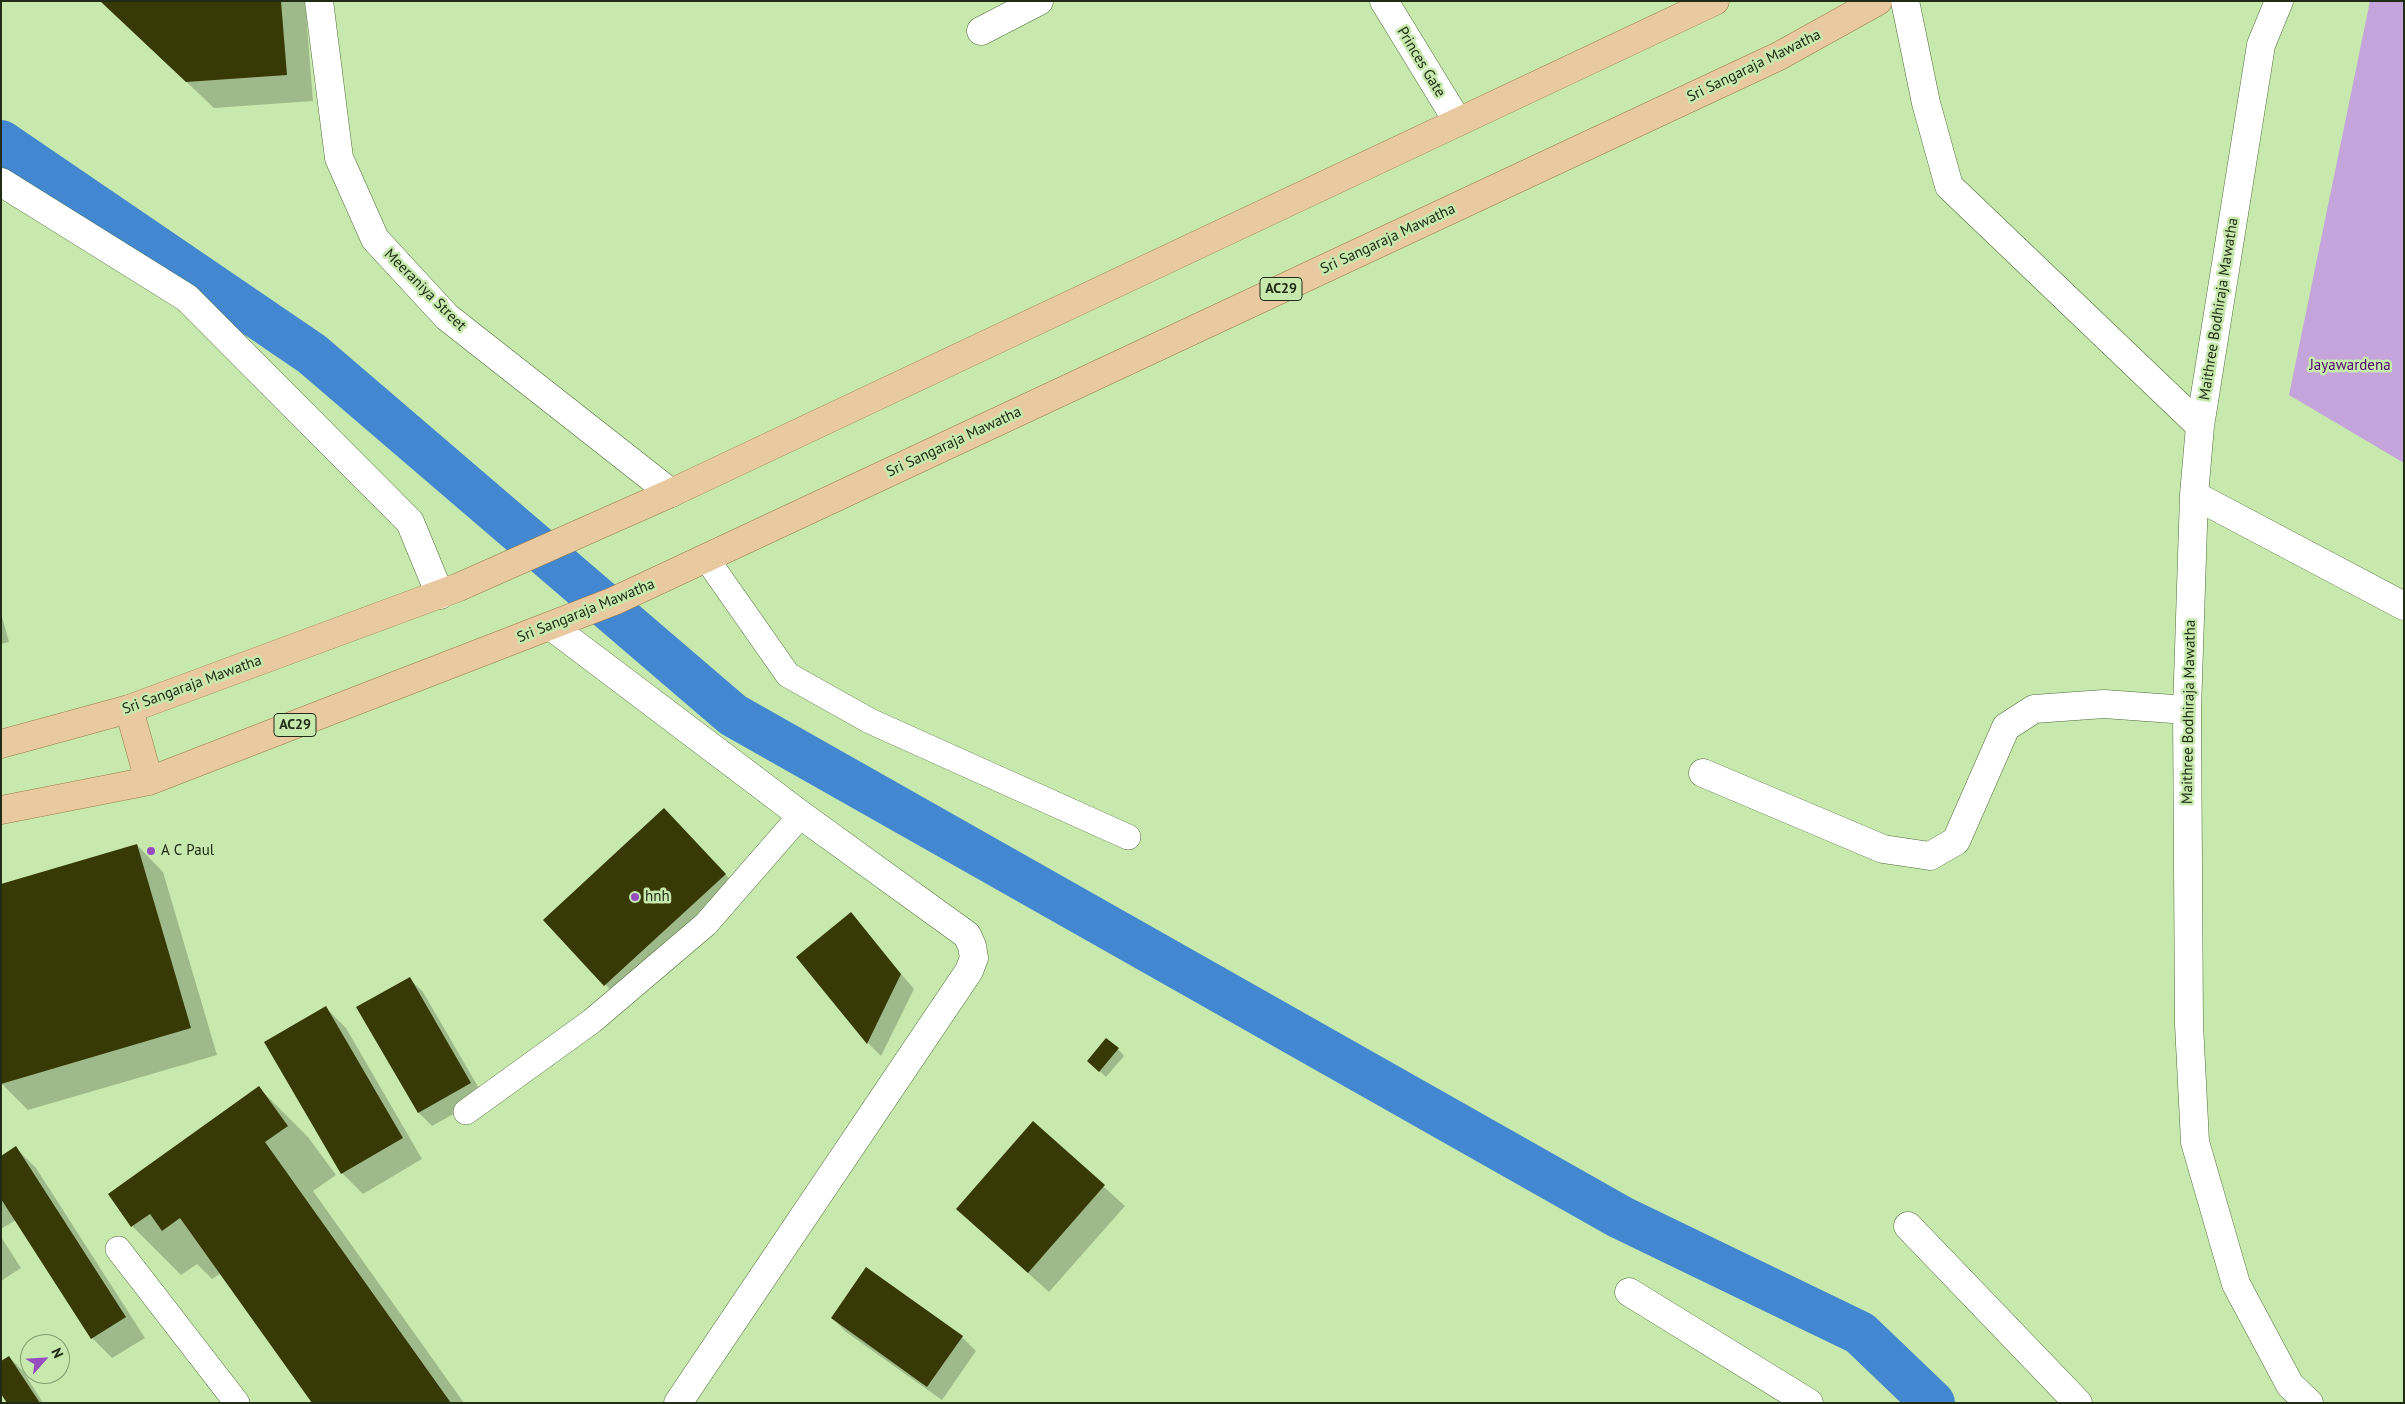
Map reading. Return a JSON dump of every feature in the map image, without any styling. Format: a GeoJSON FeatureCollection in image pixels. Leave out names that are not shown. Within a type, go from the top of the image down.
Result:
{"type":"FeatureCollection","features":[{"type":"Feature","properties":{"kind":"main road","name":"Sri Sangaraja Mawatha"},"geometry":{"type":"LineString","coordinates":[[1,744],[129,709],[450,591],[671,493],[1715,1]]}},
{"type":"Feature","properties":{"kind":"main road","name":"Sri Sangaraja Mawatha"},"geometry":{"type":"LineString","coordinates":[[1,810],[149,781],[551,626],[682,571],[706,558],[1779,56],[1878,1]]}},
{"type":"Feature","properties":{"kind":"main road"},"geometry":{"type":"LineString","coordinates":[[129,709],[149,781]]}},
{"type":"Feature","properties":{"kind":"street","name":"Meeraniya Street"},"geometry":{"type":"LineString","coordinates":[[319,1],[339,158],[374,239],[447,316],[671,493]]}},
{"type":"Feature","properties":{"kind":"street"},"geometry":{"type":"LineString","coordinates":[[981,31],[1039,1]]}},
{"type":"Feature","properties":{"kind":"street","name":"Princes Gate"},"geometry":{"type":"LineString","coordinates":[[1384,1],[1458,122]]}},
{"type":"Feature","properties":{"kind":"street"},"geometry":{"type":"LineString","coordinates":[[1904,1],[1926,103],[1950,186],[2200,426]]}},
{"type":"Feature","properties":{"kind":"street","name":"Maithree Bodhiraja Mawatha"},"geometry":{"type":"LineString","coordinates":[[2279,1],[2261,45],[2200,426],[2194,495],[2186,710],[2189,1024],[2196,1142],[2236,1284],[2290,1385],[2309,1403]]}},
{"type":"Feature","properties":{"kind":"street"},"geometry":{"type":"LineString","coordinates":[[1,182],[187,298],[410,522],[450,591]]}},
{"type":"Feature","properties":{"kind":"street"},"geometry":{"type":"LineString","coordinates":[[2194,495],[2404,606]]}},
{"type":"Feature","properties":{"kind":"street"},"geometry":{"type":"LineString","coordinates":[[551,626],[801,815],[967,935],[972,946],[974,958],[969,971],[678,1403]]}},
{"type":"Feature","properties":{"kind":"street"},"geometry":{"type":"LineString","coordinates":[[1703,773],[1883,849],[1930,856],[1956,841],[2006,727],[2034,709],[2104,704],[2186,710]]}},
{"type":"Feature","properties":{"kind":"street"},"geometry":{"type":"LineString","coordinates":[[1908,1226],[2078,1403]]}},
{"type":"Feature","properties":{"kind":"street"},"geometry":{"type":"LineString","coordinates":[[1629,1292],[1809,1403]]}},
{"type":"Feature","properties":{"kind":"lane"},"geometry":{"type":"LineString","coordinates":[[706,558],[788,675],[870,721],[1128,837]]}},
{"type":"Feature","properties":{"kind":"lane"},"geometry":{"type":"LineString","coordinates":[[466,1112],[592,1021],[706,924],[801,815]]}},
{"type":"Feature","properties":{"kind":"lane"},"geometry":{"type":"LineString","coordinates":[[118,1249],[237,1403]]}},
{"type":"Feature","properties":{"kind":"green space","name":"Jayawardena"},"geometry":{"type":"Polygon","coordinates":[[[2370,1],[2404,1],[2404,463],[2289,395],[2370,1]]]}},
{"type":"Feature","properties":{"kind":"building"},"geometry":{"type":"Polygon","coordinates":[[[100,1],[281,1],[287,75],[186,82],[100,1]]]}},
{"type":"Feature","properties":{"kind":"building","name":"hnh"},"geometry":{"type":"Polygon","coordinates":[[[664,808],[726,874],[604,986],[543,920],[664,808]]]}},
{"type":"Feature","properties":{"kind":"building"},"geometry":{"type":"Polygon","coordinates":[[[137,844],[191,1028],[1,1084],[1,884],[137,844]]]}},
{"type":"Feature","properties":{"kind":"building"},"geometry":{"type":"Polygon","coordinates":[[[851,912],[901,974],[867,1044],[796,957],[851,912]]]}},
{"type":"Feature","properties":{"kind":"building"},"geometry":{"type":"Polygon","coordinates":[[[410,977],[471,1083],[418,1113],[356,1007],[410,977]]]}},
{"type":"Feature","properties":{"kind":"building"},"geometry":{"type":"Polygon","coordinates":[[[326,1006],[403,1138],[341,1174],[264,1042],[326,1006]]]}},
{"type":"Feature","properties":{"kind":"building"},"geometry":{"type":"Polygon","coordinates":[[[1106,1038],[1119,1048],[1099,1072],[1087,1061],[1106,1038]]]}},
{"type":"Feature","properties":{"kind":"building"},"geometry":{"type":"Polygon","coordinates":[[[259,1086],[288,1126],[265,1142],[451,1403],[312,1403],[180,1218],[162,1231],[150,1214],[131,1227],[108,1194],[259,1086]]]}},
{"type":"Feature","properties":{"kind":"building"},"geometry":{"type":"Polygon","coordinates":[[[1033,1121],[1105,1185],[1028,1273],[956,1209],[1033,1121]]]}},
{"type":"Feature","properties":{"kind":"building"},"geometry":{"type":"Polygon","coordinates":[[[16,1146],[126,1317],[91,1339],[1,1199],[1,1156],[16,1146]]]}},
{"type":"Feature","properties":{"kind":"building"},"geometry":{"type":"Polygon","coordinates":[[[866,1267],[963,1336],[927,1387],[831,1318],[866,1267]]]}},
{"type":"Feature","properties":{"kind":"building"},"geometry":{"type":"Polygon","coordinates":[[[9,1356],[20,1373],[20,1384],[27,1384],[40,1403],[7,1403],[1,1394],[1,1361],[9,1356]]]}},
{"type":"Feature","properties":{"kind":"waterway"},"geometry":{"type":"LineString","coordinates":[[1,142],[312,354],[733,715],[1620,1217],[1860,1333],[1933,1403]]}},
{"type":"Feature","properties":{"kind":"place","name":"A C Paul"},"geometry":{"type":"Point","coordinates":[151,851]}},
{"type":"Feature","properties":{"kind":"place","name":"hnh"},"geometry":{"type":"Point","coordinates":[635,897]}}]}
